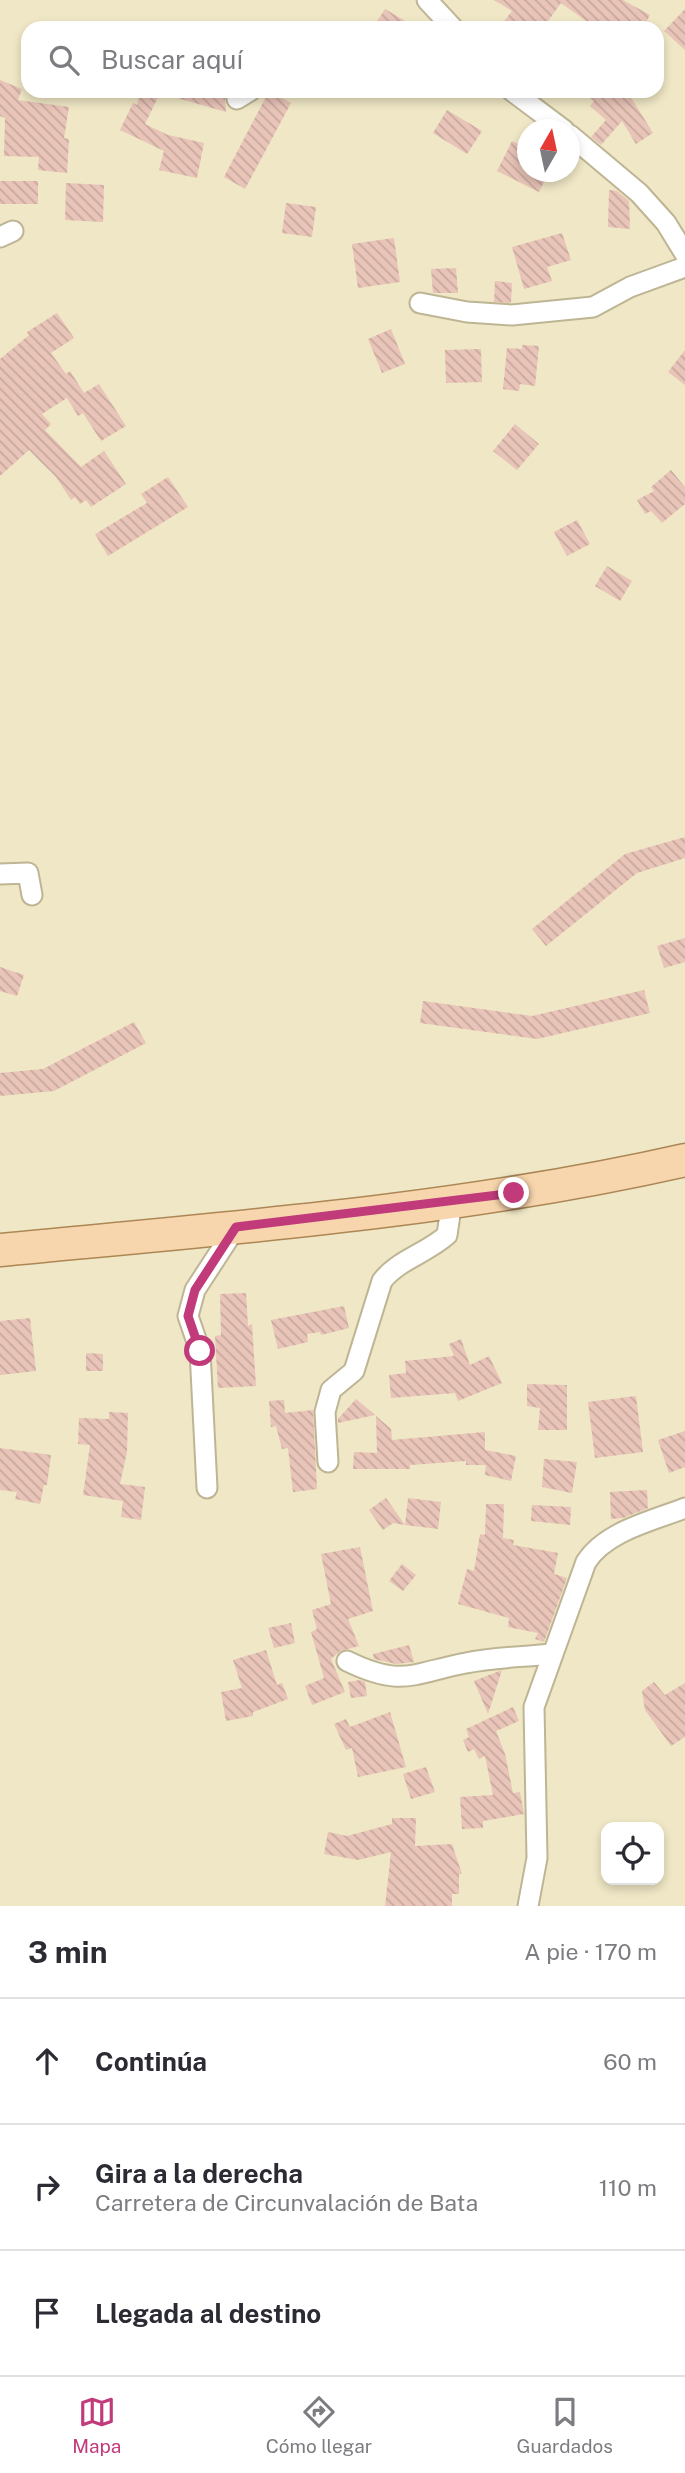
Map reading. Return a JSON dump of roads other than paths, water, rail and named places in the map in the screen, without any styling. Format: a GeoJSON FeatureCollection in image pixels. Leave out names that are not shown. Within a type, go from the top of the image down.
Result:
{"type":"FeatureCollection","features":[{"type":"Feature","properties":{"kind":"main road"},"geometry":{"type":"LineString","coordinates":[[0,1250],[236,1227],[452,1200],[586,1181],[685,1160]]}},
{"type":"Feature","properties":{"kind":"street"},"geometry":{"type":"LineString","coordinates":[[427,0],[446,21]]}},
{"type":"Feature","properties":{"kind":"street"},"geometry":{"type":"LineString","coordinates":[[521,98],[549,119]]}},
{"type":"Feature","properties":{"kind":"street"},"geometry":{"type":"LineString","coordinates":[[580,144],[639,192],[666,223],[685,254]]}},
{"type":"Feature","properties":{"kind":"street"},"geometry":{"type":"LineString","coordinates":[[420,303],[467,312],[512,315],[593,307],[630,287],[685,267]]}},
{"type":"Feature","properties":{"kind":"street"},"geometry":{"type":"LineString","coordinates":[[0,874],[28,873],[32,895]]}},
{"type":"Feature","properties":{"kind":"street"},"geometry":{"type":"LineString","coordinates":[[328,1462],[325,1412],[331,1390],[354,1371],[382,1281],[391,1270],[433,1247],[447,1235],[452,1200]]}},
{"type":"Feature","properties":{"kind":"street"},"geometry":{"type":"LineString","coordinates":[[207,1489],[200,1351],[188,1316],[195,1290],[236,1227]]}},
{"type":"Feature","properties":{"kind":"street"},"geometry":{"type":"LineString","coordinates":[[528,1906],[537,1858],[534,1707],[586,1562],[594,1549],[607,1540],[685,1508]]}},
{"type":"Feature","properties":{"kind":"street"},"geometry":{"type":"LineString","coordinates":[[347,1661],[373,1674],[418,1676],[463,1663],[552,1654]]}}]}
